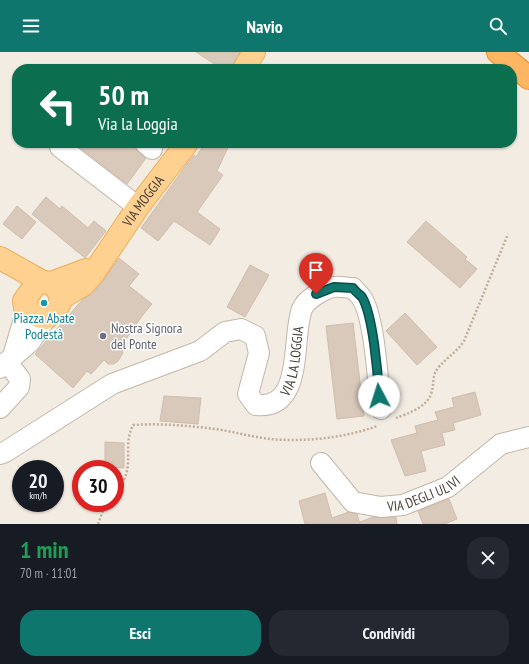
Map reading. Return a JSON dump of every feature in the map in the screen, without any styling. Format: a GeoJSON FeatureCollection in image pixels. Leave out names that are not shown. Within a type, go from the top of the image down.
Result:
{"type":"FeatureCollection","features":[{"type":"Feature","properties":{"kind":"highway"},"geometry":{"type":"LineString","coordinates":[[498,52],[512,64]]}},
{"type":"Feature","properties":{"kind":"highway"},"geometry":{"type":"LineString","coordinates":[[517,68],[529,78]]}},
{"type":"Feature","properties":{"kind":"main road"},"geometry":{"type":"LineString","coordinates":[[247,64],[254,52]]}},
{"type":"Feature","properties":{"kind":"main road","name":"VIA MOGGIA"},"geometry":{"type":"LineString","coordinates":[[24,304],[36,284],[52,288],[83,285],[93,274],[100,261],[138,207],[183,148]]}},
{"type":"Feature","properties":{"kind":"main road"},"geometry":{"type":"LineString","coordinates":[[0,258],[52,288]]}},
{"type":"Feature","properties":{"kind":"main road"},"geometry":{"type":"LineString","coordinates":[[0,268],[11,278],[24,304],[38,316],[46,318]]}},
{"type":"Feature","properties":{"kind":"main road","name":"VIA MOGGIA"},"geometry":{"type":"LineString","coordinates":[[46,318],[56,310],[61,302],[52,288]]}},
{"type":"Feature","properties":{"kind":"street"},"geometry":{"type":"LineString","coordinates":[[61,148],[138,207]]}},
{"type":"Feature","properties":{"kind":"street","name":"VIA LA LOGGIA"},"geometry":{"type":"LineString","coordinates":[[0,454],[112,384],[200,351],[225,332],[241,328],[255,336],[259,352],[248,394],[256,405],[265,406],[279,400],[290,384],[302,308],[316,294],[334,287],[353,288],[362,298],[368,317],[386,417]]}},
{"type":"Feature","properties":{"kind":"street","name":"VIA MOGGIA"},"geometry":{"type":"LineString","coordinates":[[7,362],[24,319],[24,304]]}},
{"type":"Feature","properties":{"kind":"street","name":"VIA MOGGIA"},"geometry":{"type":"LineString","coordinates":[[7,362],[30,342],[46,318]]}},
{"type":"Feature","properties":{"kind":"street"},"geometry":{"type":"LineString","coordinates":[[0,408],[18,387],[20,379],[7,362]]}},
{"type":"Feature","properties":{"kind":"street","name":"VIA DEGLI ULIVI"},"geometry":{"type":"LineString","coordinates":[[321,464],[353,502],[381,507],[403,505],[448,487],[501,444],[529,437]]}},
{"type":"Feature","properties":{"kind":"path"},"geometry":{"type":"LineString","coordinates":[[124,482],[129,466],[130,431],[133,425],[180,426],[221,430],[271,439],[315,439],[348,434],[386,417],[422,405],[431,394],[434,374],[440,366],[458,351],[464,341],[508,234]]}},
{"type":"Feature","properties":{"kind":"path"},"geometry":{"type":"LineString","coordinates":[[98,524],[103,512]]}},
{"type":"Feature","properties":{"kind":"building"},"geometry":{"type":"Polygon","coordinates":[[[196,52],[240,52],[233,64],[214,64],[196,52]]]}},
{"type":"Feature","properties":{"kind":"building"},"geometry":{"type":"Polygon","coordinates":[[[80,148],[136,148],[137,151],[146,158],[127,184],[80,148]]]}},
{"type":"Feature","properties":{"kind":"building"},"geometry":{"type":"Polygon","coordinates":[[[202,148],[228,148],[217,171],[223,175],[197,212],[220,229],[210,245],[174,221],[158,241],[141,228],[194,155],[196,157],[202,148]]]}},
{"type":"Feature","properties":{"kind":"building"},"geometry":{"type":"Polygon","coordinates":[[[46,197],[60,209],[62,206],[88,228],[94,221],[106,231],[85,258],[32,214],[46,197]]]}},
{"type":"Feature","properties":{"kind":"building"},"geometry":{"type":"Polygon","coordinates":[[[17,206],[36,222],[22,239],[3,224],[17,206]]]}},
{"type":"Feature","properties":{"kind":"building"},"geometry":{"type":"Polygon","coordinates":[[[426,221],[467,257],[465,259],[477,269],[460,288],[407,242],[426,221]]]}},
{"type":"Feature","properties":{"kind":"building"},"geometry":{"type":"Polygon","coordinates":[[[119,258],[139,274],[129,286],[152,304],[121,346],[123,353],[118,361],[114,364],[108,364],[104,360],[91,374],[87,371],[73,388],[35,354],[83,299],[92,294],[119,258]]]}},
{"type":"Feature","properties":{"kind":"building"},"geometry":{"type":"Polygon","coordinates":[[[250,265],[269,275],[245,317],[227,307],[250,265]]]}},
{"type":"Feature","properties":{"kind":"building"},"geometry":{"type":"Polygon","coordinates":[[[405,313],[437,347],[417,365],[386,331],[405,313]]]}},
{"type":"Feature","properties":{"kind":"building"},"geometry":{"type":"Polygon","coordinates":[[[353,323],[364,416],[337,419],[326,326],[353,323]]]}},
{"type":"Feature","properties":{"kind":"building"},"geometry":{"type":"Polygon","coordinates":[[[475,392],[481,415],[453,423],[455,430],[442,433],[445,445],[421,451],[426,471],[405,476],[391,440],[417,433],[415,426],[438,420],[435,412],[454,407],[452,398],[475,392]]]}},
{"type":"Feature","properties":{"kind":"building"},"geometry":{"type":"Polygon","coordinates":[[[164,396],[201,398],[198,424],[160,421],[164,396]]]}},
{"type":"Feature","properties":{"kind":"building"},"geometry":{"type":"Polygon","coordinates":[[[105,442],[124,443],[124,460],[105,460],[105,442]]]}},
{"type":"Feature","properties":{"kind":"building"},"geometry":{"type":"Polygon","coordinates":[[[325,493],[332,518],[349,512],[357,514],[360,524],[305,524],[299,501],[325,493]]]}},
{"type":"Feature","properties":{"kind":"building"},"geometry":{"type":"Polygon","coordinates":[[[449,499],[457,519],[445,524],[423,524],[418,511],[449,499]]]}},
{"type":"Feature","properties":{"kind":"building"},"geometry":{"type":"Polygon","coordinates":[[[373,517],[396,517],[397,524],[360,524],[360,522],[373,517]]]}},
{"type":"Feature","properties":{"kind":"place","name":"Piazza Abate Podestà"},"geometry":{"type":"Point","coordinates":[44,303]}},
{"type":"Feature","properties":{"kind":"place","name":"Nostra Signora del Ponte"},"geometry":{"type":"Point","coordinates":[103,336]}},
{"type":"Feature","properties":{"kind":"route"},"geometry":{"type":"LineString","coordinates":[[316,294],[334,287],[353,288],[362,298],[368,317],[376,357],[379,396]]}}]}
